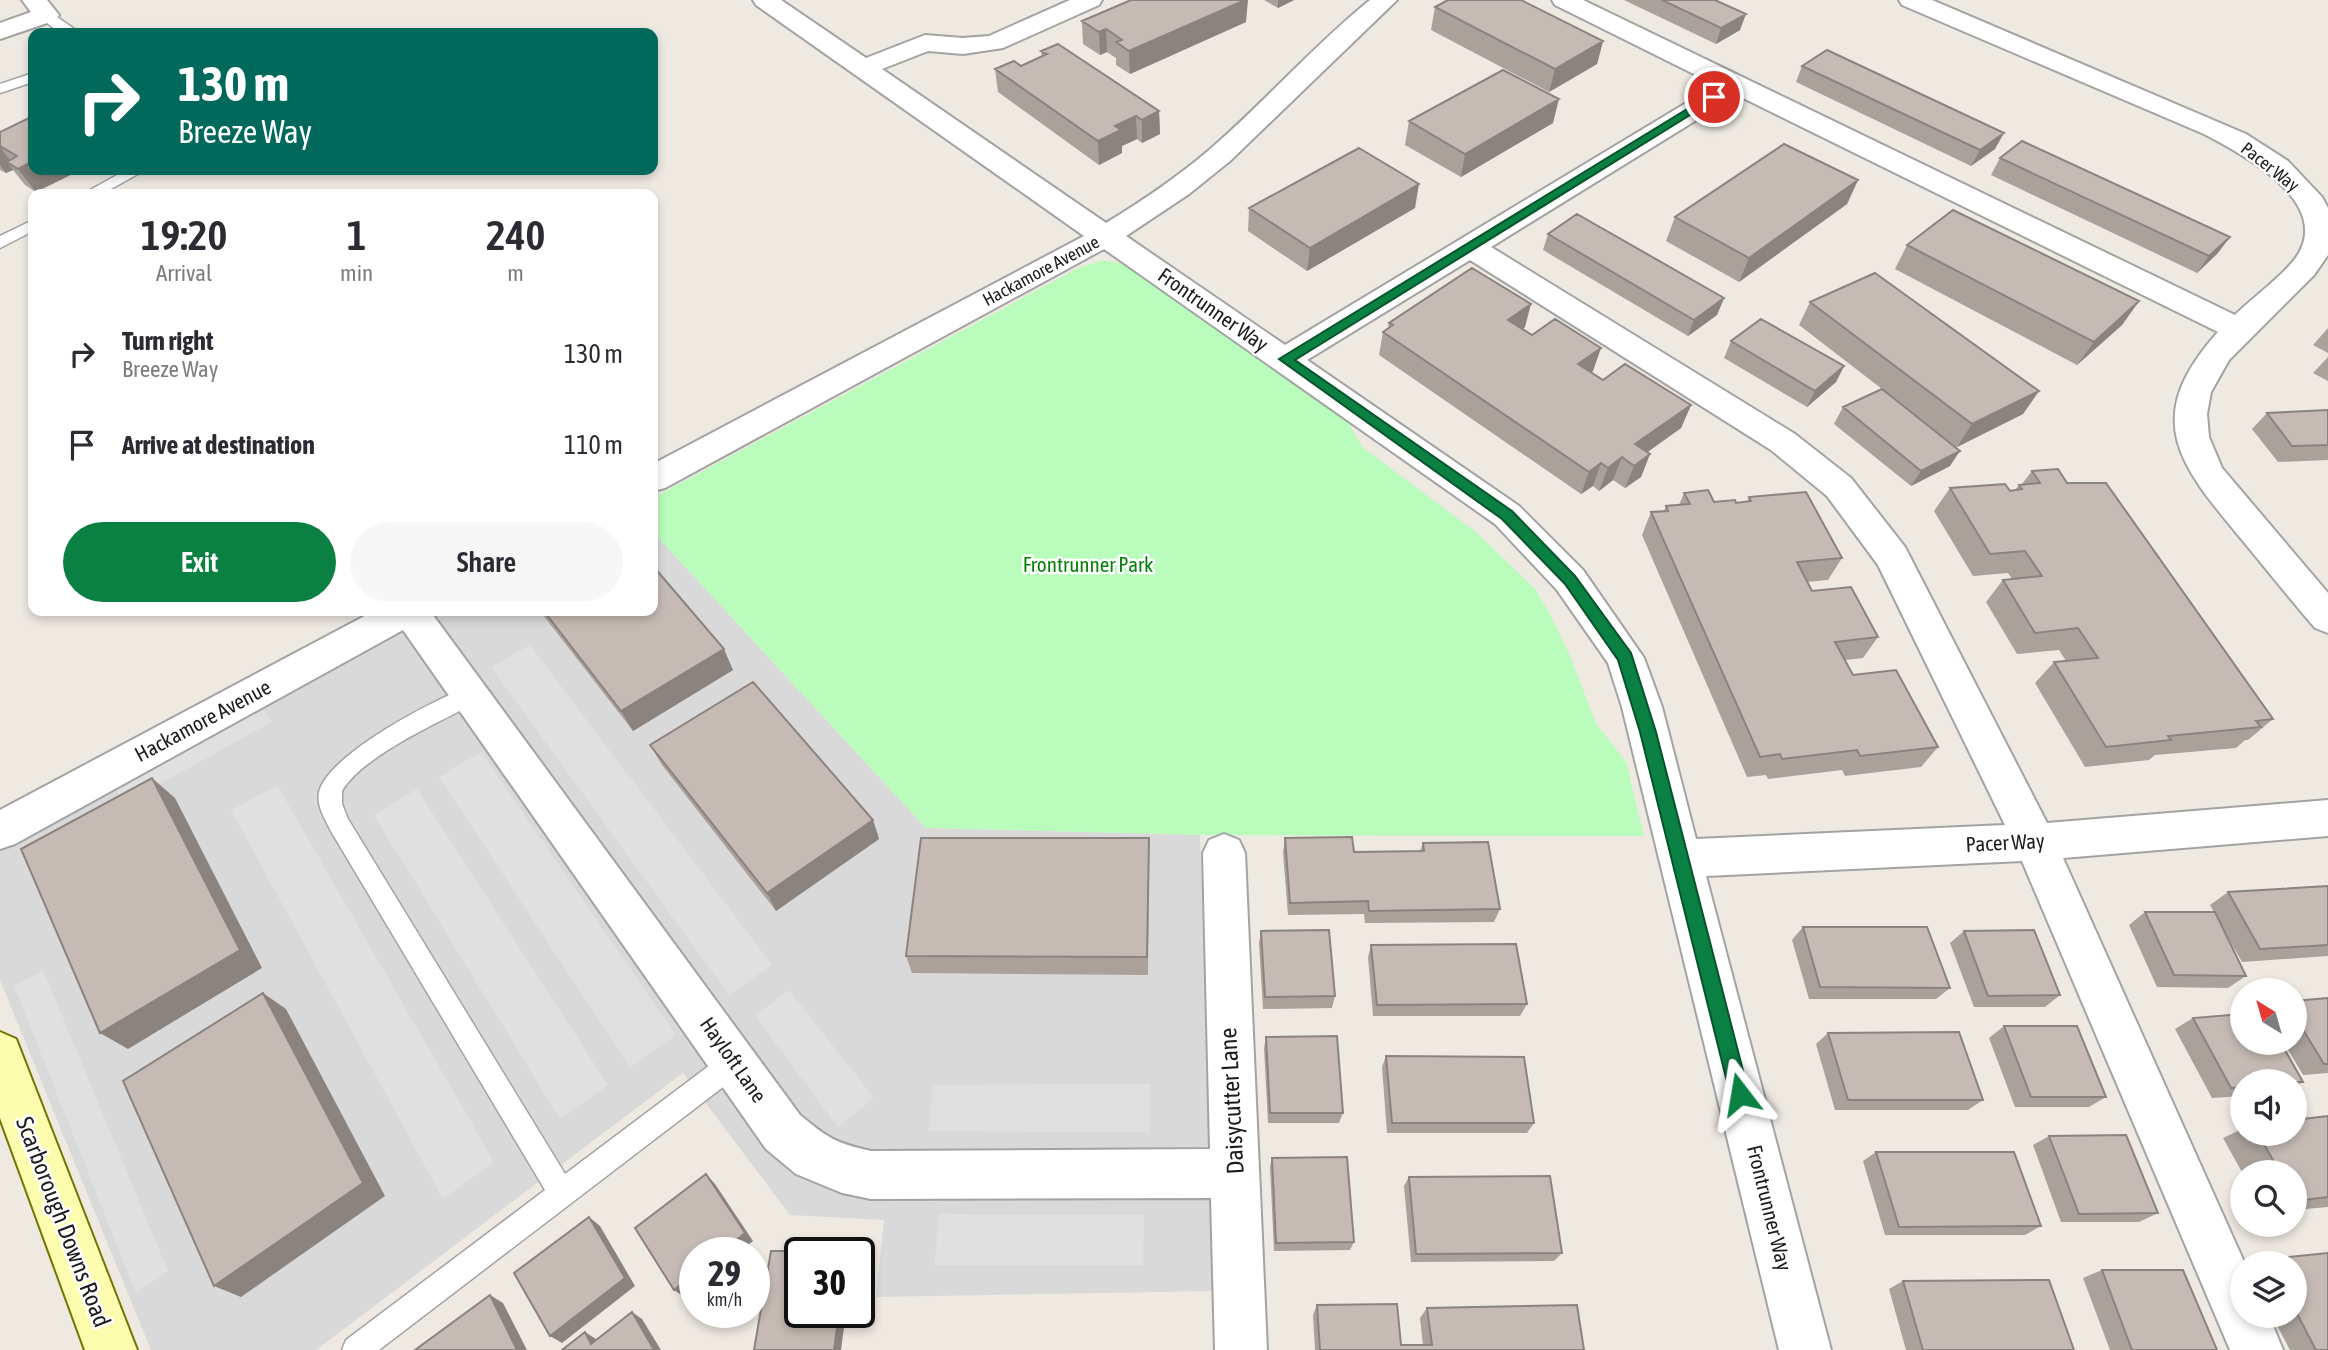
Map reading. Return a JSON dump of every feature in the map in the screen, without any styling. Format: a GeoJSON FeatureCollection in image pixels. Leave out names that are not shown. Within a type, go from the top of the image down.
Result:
{"type":"FeatureCollection","features":[{"type":"Feature","properties":{"kind":"street","name":"Frontrunner Way"},"geometry":{"type":"LineString","coordinates":[[765,0],[1507,515],[1570,580],[1625,658],[1642,707],[1805,1350]]}},
{"type":"Feature","properties":{"kind":"street"},"geometry":{"type":"LineString","coordinates":[[863,68],[925,43],[963,46],[994,43],[1090,0]]}},
{"type":"Feature","properties":{"kind":"street","name":"Hackamore Avenue"},"geometry":{"type":"LineString","coordinates":[[658,476],[1106,236],[1168,197],[1220,155],[1346,30],[1385,0]]}},
{"type":"Feature","properties":{"kind":"street"},"geometry":{"type":"LineString","coordinates":[[1564,0],[2240,330]]}},
{"type":"Feature","properties":{"kind":"street","name":"Pacer Way"},"geometry":{"type":"LineString","coordinates":[[1911,0],[2222,133],[2251,148],[2295,183],[2309,200],[2318,217],[2320,232],[2316,249],[2303,268],[2240,330],[2201,375],[2192,401],[2192,436],[2204,465],[2221,491],[2328,618]]}},
{"type":"Feature","properties":{"kind":"street"},"geometry":{"type":"LineString","coordinates":[[0,31],[41,8]]}},
{"type":"Feature","properties":{"kind":"street"},"geometry":{"type":"LineString","coordinates":[[1285,359],[1736,84]]}},
{"type":"Feature","properties":{"kind":"street"},"geometry":{"type":"LineString","coordinates":[[1469,246],[1783,442],[1839,487],[1892,557],[2035,842],[2230,1289]]}},
{"type":"Feature","properties":{"kind":"street","name":"Hackamore Avenue"},"geometry":{"type":"LineString","coordinates":[[0,831],[399,616]]}},
{"type":"Feature","properties":{"kind":"street","name":"Hayloft Lane"},"geometry":{"type":"LineString","coordinates":[[412,616],[783,1132],[813,1157],[872,1175],[1236,1173]]}},
{"type":"Feature","properties":{"kind":"street","name":"Pacer Way"},"geometry":{"type":"LineString","coordinates":[[1681,858],[2035,842],[2328,818]]}},
{"type":"Feature","properties":{"kind":"street","name":"Daisycutter Lane"},"geometry":{"type":"LineString","coordinates":[[1224,853],[1241,1350]]}},
{"type":"Feature","properties":{"kind":"street","name":"Scarborough Downs Road"},"geometry":{"type":"LineString","coordinates":[[0,1055],[111,1350]]}},
{"type":"Feature","properties":{"kind":"street"},"geometry":{"type":"LineString","coordinates":[[2247,1328],[2257,1350]]}},
{"type":"Feature","properties":{"kind":"lane"},"geometry":{"type":"LineString","coordinates":[[41,8],[61,28]]}},
{"type":"Feature","properties":{"kind":"lane"},"geometry":{"type":"LineString","coordinates":[[0,89],[28,79]]}},
{"type":"Feature","properties":{"kind":"lane"},"geometry":{"type":"LineString","coordinates":[[101,189],[127,175]]}},
{"type":"Feature","properties":{"kind":"lane"},"geometry":{"type":"LineString","coordinates":[[0,243],[28,228]]}},
{"type":"Feature","properties":{"kind":"lane"},"geometry":{"type":"LineString","coordinates":[[469,696],[345,768],[331,790],[330,802],[340,826],[562,1194]]}},
{"type":"Feature","properties":{"kind":"lane"},"geometry":{"type":"LineString","coordinates":[[356,1350],[735,1062]]}},
{"type":"Feature","properties":{"kind":"shaded area"},"geometry":{"type":"Polygon","coordinates":[[[658,537],[926,828],[1200,835],[1216,1291],[876,1297],[884,1220],[790,1215],[683,1073],[316,1350],[151,1350],[0,980],[0,845],[418,616],[658,616],[658,537]]]}},
{"type":"Feature","properties":{"kind":"shaded area"},"geometry":{"type":"Polygon","coordinates":[[[530,645],[772,965],[729,995],[491,667],[530,645]]]}},
{"type":"Feature","properties":{"kind":"shaded area"},"geometry":{"type":"Polygon","coordinates":[[[262,706],[272,722],[123,804],[115,786],[262,706]]]}},
{"type":"Feature","properties":{"kind":"shaded area"},"geometry":{"type":"Polygon","coordinates":[[[481,752],[676,1035],[630,1067],[439,777],[481,752]]]}},
{"type":"Feature","properties":{"kind":"shaded area"},"geometry":{"type":"Polygon","coordinates":[[[277,785],[494,1162],[443,1199],[231,810],[277,785]]]}},
{"type":"Feature","properties":{"kind":"shaded area"},"geometry":{"type":"Polygon","coordinates":[[[417,789],[608,1085],[560,1119],[374,815],[417,789]]]}},
{"type":"Feature","properties":{"kind":"shaded area"},"geometry":{"type":"Polygon","coordinates":[[[43,970],[168,1271],[136,1293],[14,986],[43,970]]]}},
{"type":"Feature","properties":{"kind":"shaded area"},"geometry":{"type":"Polygon","coordinates":[[[789,990],[874,1098],[838,1127],[755,1016],[789,990]]]}},
{"type":"Feature","properties":{"kind":"shaded area"},"geometry":{"type":"Polygon","coordinates":[[[1150,1084],[1149,1132],[929,1131],[933,1085],[1150,1084]]]}},
{"type":"Feature","properties":{"kind":"shaded area"},"geometry":{"type":"Polygon","coordinates":[[[940,1214],[1144,1215],[1143,1265],[934,1265],[940,1214]]]}},
{"type":"Feature","properties":{"kind":"green space","name":"Frontrunner Park"},"geometry":{"type":"Polygon","coordinates":[[[1103,260],[1132,266],[1346,418],[1362,447],[1477,533],[1535,589],[1570,656],[1596,723],[1626,762],[1644,836],[1200,835],[926,828],[658,537],[658,495],[1078,268],[1103,260]]]}},
{"type":"Feature","properties":{"kind":"building"},"geometry":{"type":"Polygon","coordinates":[[[1131,0],[1245,0],[1129,51],[1116,42],[1122,40],[1106,29],[1099,32],[1082,21],[1131,0]]]}},
{"type":"Feature","properties":{"kind":"building"},"geometry":{"type":"Polygon","coordinates":[[[1448,0],[1521,0],[1603,41],[1555,69],[1435,7],[1448,0]]]}},
{"type":"Feature","properties":{"kind":"building"},"geometry":{"type":"Polygon","coordinates":[[[1662,0],[1715,0],[1746,14],[1721,28],[1662,0]]]}},
{"type":"Feature","properties":{"kind":"building"},"geometry":{"type":"Polygon","coordinates":[[[1058,44],[1159,111],[1142,120],[1136,116],[1115,126],[1121,130],[1098,141],[995,69],[1014,61],[1021,66],[1047,54],[1041,51],[1058,44]]]}},
{"type":"Feature","properties":{"kind":"building"},"geometry":{"type":"Polygon","coordinates":[[[1827,50],[2004,133],[1980,150],[1802,66],[1827,50]]]}},
{"type":"Feature","properties":{"kind":"building"},"geometry":{"type":"Polygon","coordinates":[[[1503,70],[1559,99],[1465,154],[1409,121],[1503,70]]]}},
{"type":"Feature","properties":{"kind":"building"},"geometry":{"type":"Polygon","coordinates":[[[28,118],[28,164],[18,169],[7,162],[17,156],[0,146],[0,132],[28,118]]]}},
{"type":"Feature","properties":{"kind":"building"},"geometry":{"type":"Polygon","coordinates":[[[2022,141],[2230,237],[2209,256],[2000,158],[2022,141]]]}},
{"type":"Feature","properties":{"kind":"building"},"geometry":{"type":"Polygon","coordinates":[[[1784,144],[1858,180],[1749,258],[1675,217],[1784,144]]]}},
{"type":"Feature","properties":{"kind":"building"},"geometry":{"type":"Polygon","coordinates":[[[1359,148],[1419,184],[1310,248],[1249,208],[1359,148]]]}},
{"type":"Feature","properties":{"kind":"building"},"geometry":{"type":"Polygon","coordinates":[[[1953,210],[2139,301],[2094,342],[1907,245],[1953,210]]]}},
{"type":"Feature","properties":{"kind":"building"},"geometry":{"type":"Polygon","coordinates":[[[1577,214],[1724,298],[1694,320],[1548,234],[1577,214]]]}},
{"type":"Feature","properties":{"kind":"building"},"geometry":{"type":"Polygon","coordinates":[[[1472,268],[1531,304],[1508,320],[1532,335],[1555,319],[1601,348],[1578,364],[1603,380],[1625,364],[1691,405],[1635,444],[1650,454],[1634,466],[1622,457],[1608,468],[1601,463],[1589,472],[1383,332],[1393,325],[1389,323],[1472,268]]]}},
{"type":"Feature","properties":{"kind":"building"},"geometry":{"type":"Polygon","coordinates":[[[1875,273],[2039,391],[1972,424],[1810,302],[1875,273]]]}},
{"type":"Feature","properties":{"kind":"building"},"geometry":{"type":"Polygon","coordinates":[[[1761,319],[1844,366],[1815,391],[1731,341],[1761,319]]]}},
{"type":"Feature","properties":{"kind":"building"},"geometry":{"type":"Polygon","coordinates":[[[1882,389],[1960,451],[1921,471],[1843,407],[1882,389]]]}},
{"type":"Feature","properties":{"kind":"building"},"geometry":{"type":"Polygon","coordinates":[[[2328,410],[2328,445],[2292,446],[2267,413],[2328,410]]]}},
{"type":"Feature","properties":{"kind":"building"},"geometry":{"type":"Polygon","coordinates":[[[2058,469],[2067,483],[2106,483],[2273,719],[2256,721],[2261,727],[2168,736],[2171,740],[2106,747],[2054,662],[2098,658],[2078,628],[2035,633],[2003,580],[2042,576],[2025,551],[1990,554],[1950,488],[2005,484],[2010,491],[2022,489],[2019,485],[2040,483],[2032,471],[2058,469]]]}},
{"type":"Feature","properties":{"kind":"building"},"geometry":{"type":"Polygon","coordinates":[[[1708,490],[1714,502],[1735,500],[1736,503],[1751,501],[1749,497],[1806,492],[1842,558],[1797,562],[1812,591],[1851,587],[1878,637],[1835,642],[1853,675],[1896,670],[1938,747],[1860,756],[1857,750],[1782,759],[1780,754],[1760,757],[1651,512],[1668,511],[1666,506],[1690,504],[1684,493],[1708,490]]]}},
{"type":"Feature","properties":{"kind":"building"},"geometry":{"type":"Polygon","coordinates":[[[658,572],[724,649],[621,711],[548,616],[658,616],[658,572]]]}},
{"type":"Feature","properties":{"kind":"building"},"geometry":{"type":"Polygon","coordinates":[[[753,682],[873,820],[767,893],[650,745],[753,682]]]}},
{"type":"Feature","properties":{"kind":"building"},"geometry":{"type":"Polygon","coordinates":[[[152,778],[240,950],[100,1033],[21,849],[152,778]]]}},
{"type":"Feature","properties":{"kind":"building"},"geometry":{"type":"Polygon","coordinates":[[[1352,837],[1354,852],[1424,851],[1423,843],[1488,842],[1500,909],[1369,911],[1368,901],[1290,903],[1285,838],[1352,837]]]}},
{"type":"Feature","properties":{"kind":"building"},"geometry":{"type":"Polygon","coordinates":[[[921,838],[1149,838],[1147,957],[906,956],[921,838]]]}},
{"type":"Feature","properties":{"kind":"building"},"geometry":{"type":"Polygon","coordinates":[[[2328,886],[2328,945],[2260,949],[2228,892],[2328,886]]]}},
{"type":"Feature","properties":{"kind":"building"},"geometry":{"type":"Polygon","coordinates":[[[2145,912],[2215,912],[2246,976],[2174,975],[2145,912]]]}},
{"type":"Feature","properties":{"kind":"building"},"geometry":{"type":"Polygon","coordinates":[[[1803,927],[1927,927],[1950,988],[1820,987],[1803,927]]]}},
{"type":"Feature","properties":{"kind":"building"},"geometry":{"type":"Polygon","coordinates":[[[1329,930],[1335,996],[1265,997],[1261,931],[1329,930]]]}},
{"type":"Feature","properties":{"kind":"building"},"geometry":{"type":"Polygon","coordinates":[[[2034,930],[2060,995],[1988,996],[1964,931],[2034,930]]]}},
{"type":"Feature","properties":{"kind":"building"},"geometry":{"type":"Polygon","coordinates":[[[1516,944],[1527,1004],[1377,1005],[1371,945],[1516,944]]]}},
{"type":"Feature","properties":{"kind":"building"},"geometry":{"type":"Polygon","coordinates":[[[263,993],[363,1183],[214,1286],[123,1081],[263,993]]]}},
{"type":"Feature","properties":{"kind":"building"},"geometry":{"type":"Polygon","coordinates":[[[2328,998],[2328,1064],[2324,1064],[2307,1036],[2307,1000],[2328,998]]]}},
{"type":"Feature","properties":{"kind":"building"},"geometry":{"type":"Polygon","coordinates":[[[2230,1015],[2230,1055],[2288,1055],[2296,1069],[2230,1069],[2230,1086],[2193,1018],[2230,1015]]]}},
{"type":"Feature","properties":{"kind":"building"},"geometry":{"type":"Polygon","coordinates":[[[2004,1026],[2077,1026],[2106,1097],[2031,1097],[2004,1026]]]}},
{"type":"Feature","properties":{"kind":"building"},"geometry":{"type":"Polygon","coordinates":[[[1959,1032],[1983,1100],[1848,1100],[1828,1033],[1959,1032]]]}},
{"type":"Feature","properties":{"kind":"building"},"geometry":{"type":"Polygon","coordinates":[[[1337,1036],[1343,1113],[1270,1113],[1266,1037],[1337,1036]]]}},
{"type":"Feature","properties":{"kind":"building"},"geometry":{"type":"Polygon","coordinates":[[[1386,1056],[1524,1057],[1534,1123],[1392,1123],[1386,1056]]]}},
{"type":"Feature","properties":{"kind":"building"},"geometry":{"type":"Polygon","coordinates":[[[2328,1116],[2328,1197],[2307,1200],[2307,1160],[2273,1160],[2265,1146],[2307,1146],[2307,1118],[2328,1116]]]}},
{"type":"Feature","properties":{"kind":"building"},"geometry":{"type":"Polygon","coordinates":[[[2126,1135],[2158,1213],[2079,1214],[2049,1136],[2126,1135]]]}},
{"type":"Feature","properties":{"kind":"building"},"geometry":{"type":"Polygon","coordinates":[[[1876,1152],[2014,1152],[2041,1226],[1899,1227],[1876,1152]]]}},
{"type":"Feature","properties":{"kind":"building"},"geometry":{"type":"Polygon","coordinates":[[[1347,1157],[1354,1242],[1276,1243],[1272,1158],[1347,1157]]]}},
{"type":"Feature","properties":{"kind":"building"},"geometry":{"type":"Polygon","coordinates":[[[706,1174],[745,1233],[740,1237],[679,1237],[679,1286],[674,1290],[635,1228],[706,1174]]]}},
{"type":"Feature","properties":{"kind":"building"},"geometry":{"type":"Polygon","coordinates":[[[1550,1176],[1562,1253],[1416,1254],[1409,1177],[1550,1176]]]}},
{"type":"Feature","properties":{"kind":"building"},"geometry":{"type":"Polygon","coordinates":[[[589,1217],[625,1278],[550,1336],[514,1273],[589,1217]]]}},
{"type":"Feature","properties":{"kind":"building"},"geometry":{"type":"Polygon","coordinates":[[[771,1251],[784,1251],[784,1328],[837,1328],[834,1350],[754,1350],[758,1328],[770,1328],[771,1251]]]}},
{"type":"Feature","properties":{"kind":"building"},"geometry":{"type":"Polygon","coordinates":[[[2328,1253],[2328,1350],[2316,1350],[2304,1328],[2307,1328],[2307,1255],[2328,1253]]]}},
{"type":"Feature","properties":{"kind":"building"},"geometry":{"type":"Polygon","coordinates":[[[2102,1270],[2183,1270],[2217,1350],[2132,1350],[2102,1270]]]}},
{"type":"Feature","properties":{"kind":"building"},"geometry":{"type":"Polygon","coordinates":[[[2049,1280],[2074,1350],[1923,1350],[1903,1281],[2049,1280]]]}},
{"type":"Feature","properties":{"kind":"building"},"geometry":{"type":"Polygon","coordinates":[[[490,1295],[517,1350],[415,1350],[490,1295]]]}},
{"type":"Feature","properties":{"kind":"building"},"geometry":{"type":"Polygon","coordinates":[[[1397,1304],[1401,1345],[1432,1345],[1427,1308],[1577,1305],[1584,1350],[1320,1350],[1317,1305],[1397,1304]]]}},
{"type":"Feature","properties":{"kind":"building"},"geometry":{"type":"Polygon","coordinates":[[[632,1312],[654,1350],[562,1350],[585,1332],[591,1344],[632,1312]]]}},
{"type":"Feature","properties":{"kind":"route"},"geometry":{"type":"LineString","coordinates":[[1714,97],[1285,359],[1507,515],[1570,580],[1625,658],[1642,707],[1740,1094]]}}]}
